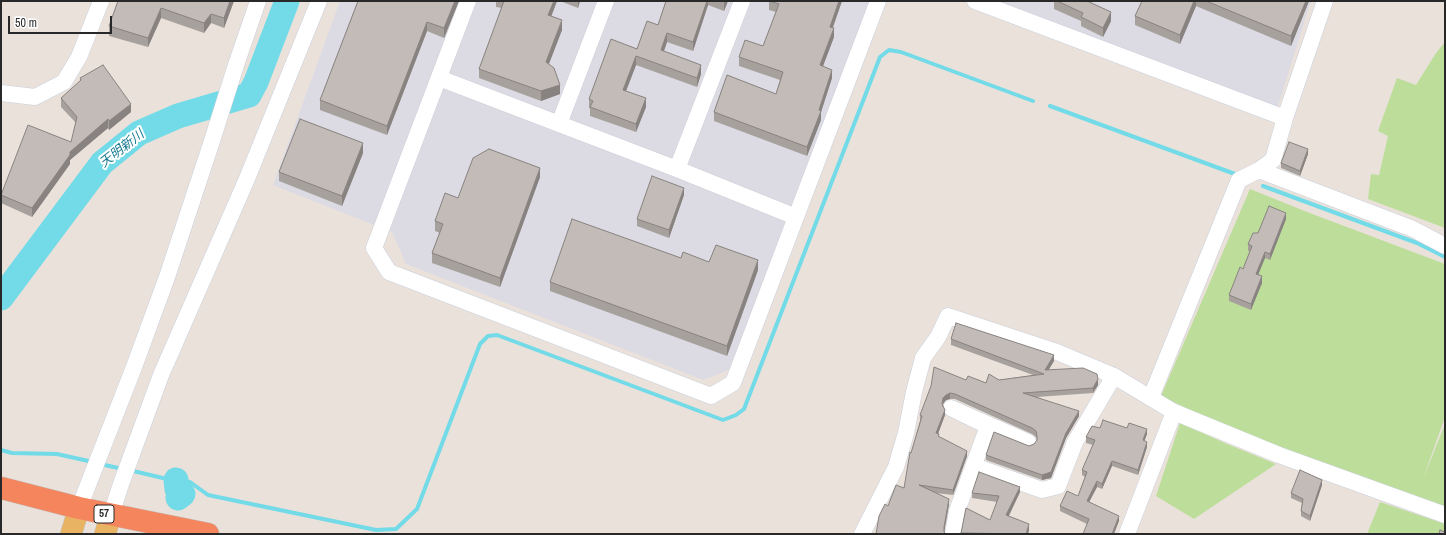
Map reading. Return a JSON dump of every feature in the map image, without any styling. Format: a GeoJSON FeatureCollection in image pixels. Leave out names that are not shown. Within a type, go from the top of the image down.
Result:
{"type":"FeatureCollection","features":[{"type":"Feature","properties":{"kind":"highway","name":"57"},"geometry":{"type":"LineString","coordinates":[[1,488],[79,508],[108,525],[208,534]]}},
{"type":"Feature","properties":{"kind":"main road"},"geometry":{"type":"LineString","coordinates":[[71,534],[79,508]]}},
{"type":"Feature","properties":{"kind":"street"},"geometry":{"type":"LineString","coordinates":[[1,93],[35,97],[64,82],[79,57],[101,1]]}},
{"type":"Feature","properties":{"kind":"street"},"geometry":{"type":"LineString","coordinates":[[79,508],[134,367],[167,277],[258,1]]}},
{"type":"Feature","properties":{"kind":"street"},"geometry":{"type":"LineString","coordinates":[[108,525],[121,484],[161,375],[246,181],[319,1]]}},
{"type":"Feature","properties":{"kind":"street"},"geometry":{"type":"LineString","coordinates":[[468,1],[374,248],[389,272],[711,396],[733,383],[878,1]]}},
{"type":"Feature","properties":{"kind":"street"},"geometry":{"type":"LineString","coordinates":[[559,124],[606,1]]}},
{"type":"Feature","properties":{"kind":"street"},"geometry":{"type":"LineString","coordinates":[[677,169],[742,1]]}},
{"type":"Feature","properties":{"kind":"street"},"geometry":{"type":"LineString","coordinates":[[975,1],[1285,118]]}},
{"type":"Feature","properties":{"kind":"street"},"geometry":{"type":"LineString","coordinates":[[1151,397],[1239,180],[1259,170],[1273,160],[1285,118],[1325,1]]}},
{"type":"Feature","properties":{"kind":"street"},"geometry":{"type":"LineString","coordinates":[[439,78],[677,169],[796,217]]}},
{"type":"Feature","properties":{"kind":"street"},"geometry":{"type":"LineString","coordinates":[[1259,170],[1413,229],[1445,246]]}},
{"type":"Feature","properties":{"kind":"street"},"geometry":{"type":"LineString","coordinates":[[862,534],[896,467],[906,433],[914,392],[923,358],[938,337],[948,316],[1057,352],[1114,376],[1174,412],[1278,455],[1445,515]]}},
{"type":"Feature","properties":{"kind":"street"},"geometry":{"type":"LineString","coordinates":[[974,466],[1042,490],[1058,486],[1075,442],[1114,376]]}},
{"type":"Feature","properties":{"kind":"street"},"geometry":{"type":"LineString","coordinates":[[953,534],[957,511],[988,426],[951,408],[1028,442]]}},
{"type":"Feature","properties":{"kind":"street"},"geometry":{"type":"LineString","coordinates":[[1127,534],[1174,412]]}},
{"type":"Feature","properties":{"kind":"shaded area"},"geometry":{"type":"Polygon","coordinates":[[[340,1],[872,1],[729,370],[703,380],[406,264],[392,232],[273,185],[340,1]]]}},
{"type":"Feature","properties":{"kind":"shaded area"},"geometry":{"type":"Polygon","coordinates":[[[991,1],[1311,1],[1277,109],[991,1]]]}},
{"type":"Feature","properties":{"kind":"green space"},"geometry":{"type":"Polygon","coordinates":[[[1445,42],[1445,228],[1368,199],[1371,174],[1379,175],[1388,136],[1378,131],[1397,78],[1416,85],[1436,53],[1445,42]]]}},
{"type":"Feature","properties":{"kind":"green space"},"geometry":{"type":"Polygon","coordinates":[[[1250,189],[1445,264],[1445,417],[1423,479],[1445,424],[1445,508],[1226,427],[1161,396],[1250,189]]]}},
{"type":"Feature","properties":{"kind":"green space"},"geometry":{"type":"Polygon","coordinates":[[[1180,423],[1276,464],[1194,519],[1156,496],[1180,423]]]}},
{"type":"Feature","properties":{"kind":"green space"},"geometry":{"type":"Polygon","coordinates":[[[1380,502],[1445,524],[1445,534],[1367,534],[1380,502]]]}},
{"type":"Feature","properties":{"kind":"building"},"geometry":{"type":"Polygon","coordinates":[[[118,1],[230,1],[224,18],[211,14],[204,23],[161,8],[148,38],[109,26],[118,1]]]}},
{"type":"Feature","properties":{"kind":"building"},"geometry":{"type":"Polygon","coordinates":[[[358,1],[455,1],[444,28],[427,22],[387,126],[320,100],[358,1]]]}},
{"type":"Feature","properties":{"kind":"building"},"geometry":{"type":"Polygon","coordinates":[[[504,1],[554,1],[548,15],[562,20],[546,62],[554,68],[560,85],[541,91],[479,69],[504,1]]]}},
{"type":"Feature","properties":{"kind":"building"},"geometry":{"type":"Polygon","coordinates":[[[666,1],[707,1],[693,42],[667,33],[661,50],[701,65],[697,78],[636,56],[623,90],[646,98],[636,124],[590,107],[593,101],[589,99],[611,39],[637,49],[647,21],[658,25],[666,1]]]}},
{"type":"Feature","properties":{"kind":"building"},"geometry":{"type":"Polygon","coordinates":[[[770,1],[839,1],[830,27],[834,28],[820,65],[832,70],[819,110],[821,111],[807,147],[714,112],[727,75],[776,94],[783,72],[739,57],[745,40],[763,46],[779,4],[770,1]]]}},
{"type":"Feature","properties":{"kind":"building"},"geometry":{"type":"Polygon","coordinates":[[[1057,1],[1087,1],[1111,12],[1103,28],[1081,17],[1083,13],[1057,1]]]}},
{"type":"Feature","properties":{"kind":"building"},"geometry":{"type":"Polygon","coordinates":[[[1142,1],[1194,1],[1180,35],[1135,16],[1142,1]]]}},
{"type":"Feature","properties":{"kind":"building"},"geometry":{"type":"Polygon","coordinates":[[[1206,1],[1306,1],[1291,36],[1206,1]]]}},
{"type":"Feature","properties":{"kind":"building"},"geometry":{"type":"Polygon","coordinates":[[[103,65],[131,104],[109,121],[108,119],[70,152],[70,155],[32,208],[1,195],[28,125],[71,142],[77,117],[61,98],[81,80],[80,78],[103,65]]]}},
{"type":"Feature","properties":{"kind":"building"},"geometry":{"type":"Polygon","coordinates":[[[300,119],[363,143],[342,196],[279,172],[300,119]]]}},
{"type":"Feature","properties":{"kind":"building"},"geometry":{"type":"Polygon","coordinates":[[[1289,142],[1308,149],[1300,171],[1281,163],[1289,142]]]}},
{"type":"Feature","properties":{"kind":"building"},"geometry":{"type":"Polygon","coordinates":[[[489,149],[540,168],[500,278],[432,253],[443,224],[435,221],[445,193],[458,198],[473,158],[489,149]]]}},
{"type":"Feature","properties":{"kind":"building"},"geometry":{"type":"Polygon","coordinates":[[[652,176],[684,188],[669,230],[637,219],[652,176]]]}},
{"type":"Feature","properties":{"kind":"building"},"geometry":{"type":"Polygon","coordinates":[[[1269,206],[1286,213],[1270,254],[1265,252],[1256,274],[1262,276],[1251,304],[1229,295],[1240,267],[1243,269],[1252,246],[1248,244],[1253,233],[1258,233],[1269,206]]]}},
{"type":"Feature","properties":{"kind":"building"},"geometry":{"type":"Polygon","coordinates":[[[572,219],[681,258],[683,252],[709,262],[716,245],[758,260],[727,346],[550,282],[572,219]]]}},
{"type":"Feature","properties":{"kind":"building"},"geometry":{"type":"Polygon","coordinates":[[[956,323],[1054,355],[1045,370],[1083,368],[1097,374],[1098,379],[1093,388],[1023,393],[1079,411],[1066,433],[1051,472],[1042,475],[986,455],[994,432],[1029,446],[1034,444],[1037,440],[1036,431],[955,394],[950,393],[946,395],[943,398],[942,404],[945,410],[936,433],[939,434],[938,436],[967,451],[953,490],[919,485],[949,499],[944,527],[944,532],[946,534],[876,534],[879,516],[885,504],[888,506],[896,485],[904,488],[910,452],[911,453],[922,416],[920,415],[931,386],[934,367],[966,380],[968,376],[986,383],[989,374],[999,380],[1044,374],[951,339],[956,323]]]}},
{"type":"Feature","properties":{"kind":"building"},"geometry":{"type":"Polygon","coordinates":[[[1103,420],[1127,428],[1129,423],[1147,429],[1143,440],[1147,442],[1138,470],[1112,461],[1102,484],[1097,481],[1087,501],[1119,516],[1112,534],[1083,534],[1089,519],[1060,506],[1067,491],[1078,496],[1087,472],[1082,470],[1095,440],[1086,437],[1092,426],[1100,428],[1103,420]]]}},
{"type":"Feature","properties":{"kind":"building"},"geometry":{"type":"Polygon","coordinates":[[[1300,470],[1322,480],[1310,516],[1301,511],[1303,499],[1291,493],[1300,470]]]}},
{"type":"Feature","properties":{"kind":"building"},"geometry":{"type":"Polygon","coordinates":[[[979,472],[1020,487],[1006,515],[1029,524],[1026,534],[961,533],[966,508],[990,520],[999,496],[972,493],[979,472]]]}},
{"type":"Feature","properties":{"kind":"building"},"geometry":{"type":"Polygon","coordinates":[[[1440,530],[1445,532],[1445,534],[1439,534],[1440,530]]]}},
{"type":"Feature","properties":{"kind":"waterway","name":"天明新川"},"geometry":{"type":"LineString","coordinates":[[1,298],[102,163],[139,133],[178,116],[249,95],[256,82],[287,1]]}},
{"type":"Feature","properties":{"kind":"waterway"},"geometry":{"type":"LineString","coordinates":[[129,470],[167,479],[190,482],[208,495],[376,530],[396,529],[417,509],[480,344],[488,336],[497,335],[723,420],[736,415],[744,409],[880,57],[889,50],[901,52],[1033,101]]}},
{"type":"Feature","properties":{"kind":"waterway"},"geometry":{"type":"LineString","coordinates":[[1050,106],[1235,174]]}},
{"type":"Feature","properties":{"kind":"waterway"},"geometry":{"type":"LineString","coordinates":[[1263,186],[1417,243],[1445,257]]}},
{"type":"Feature","properties":{"kind":"waterway"},"geometry":{"type":"LineString","coordinates":[[1,450],[12,453],[57,454],[93,462]]}},
{"type":"Feature","properties":{"kind":"waterway"},"geometry":{"type":"LineString","coordinates":[[100,464],[123,469]]}},
{"type":"Feature","properties":{"kind":"waterway"},"geometry":{"type":"LineString","coordinates":[[176,480],[177,489],[183,494],[178,498]]}}]}
